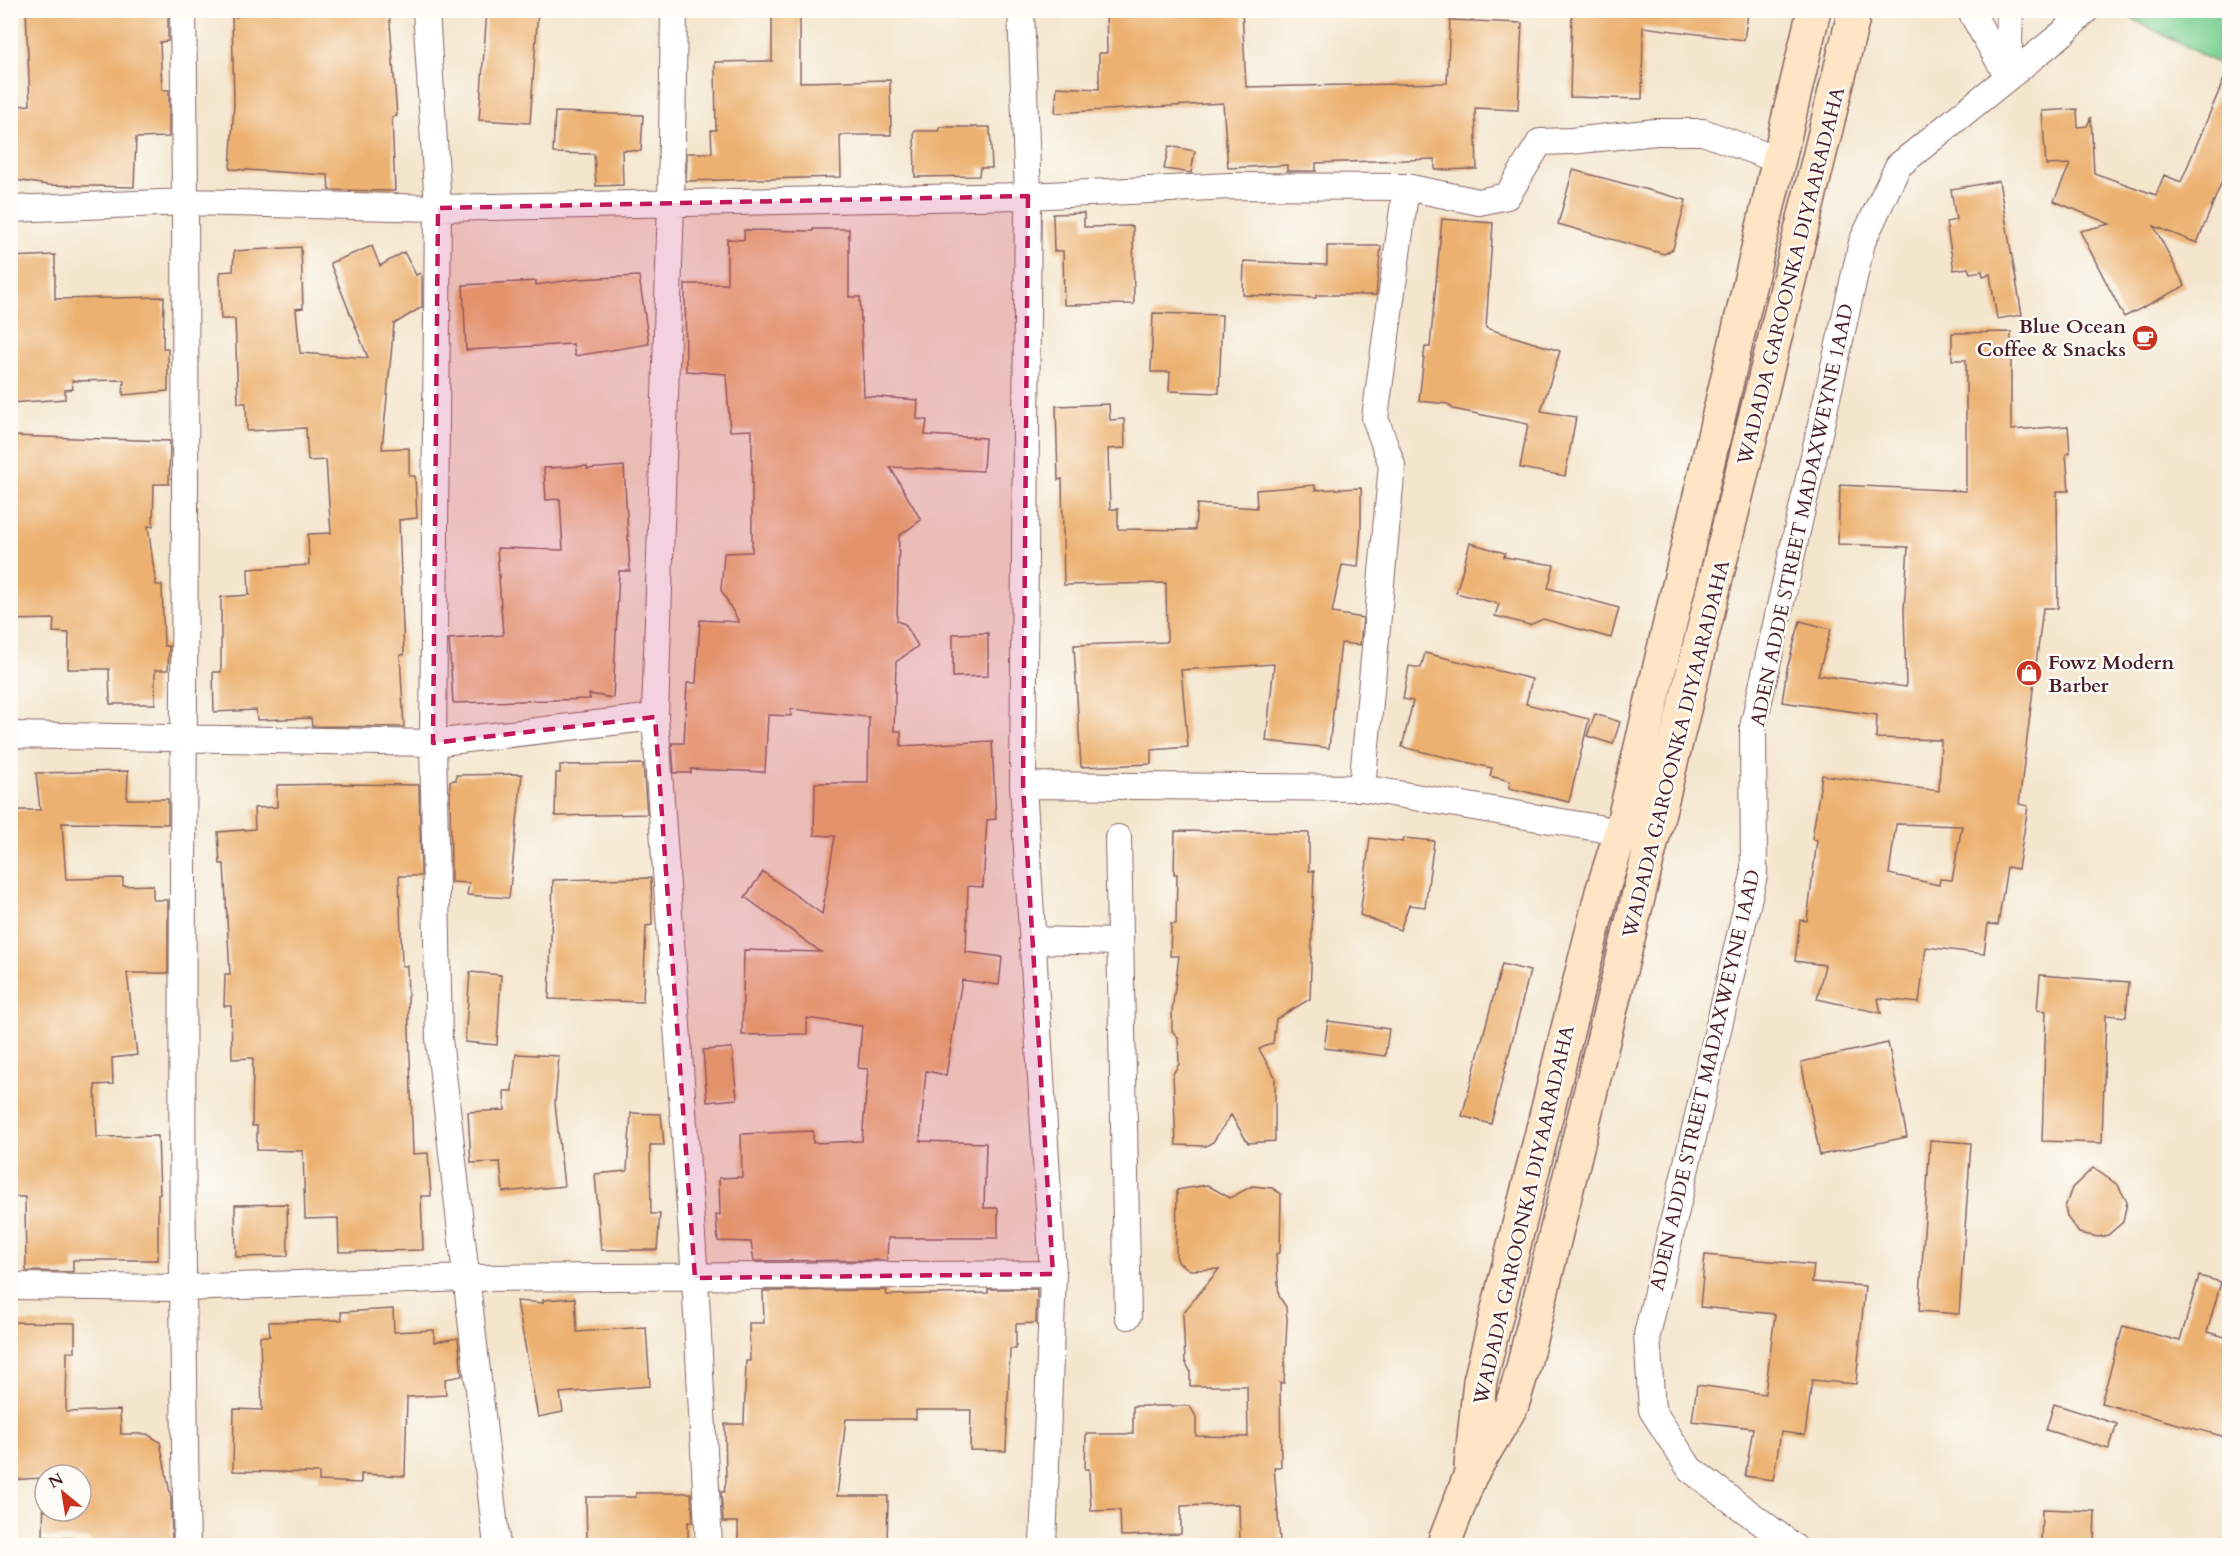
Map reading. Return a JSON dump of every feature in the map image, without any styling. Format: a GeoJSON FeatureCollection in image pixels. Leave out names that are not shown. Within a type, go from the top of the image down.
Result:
{"type":"FeatureCollection","features":[{"type":"Feature","properties":{"kind":"main road","name":"WADADA GAROONKA DIYAARADAHA"},"geometry":{"type":"LineString","coordinates":[[1470,1476],[1480,1381],[1602,892],[1621,832],[1814,10]]}},
{"type":"Feature","properties":{"kind":"main road","name":"WADADA GAROONKA DIYAARADAHA"},"geometry":{"type":"LineString","coordinates":[[1443,1545],[1470,1476],[1512,1405],[1523,1368],[1855,10]]}},
{"type":"Feature","properties":{"kind":"street"},"geometry":{"type":"LineString","coordinates":[[183,10],[186,202],[181,1288],[187,1545]]}},
{"type":"Feature","properties":{"kind":"street"},"geometry":{"type":"LineString","coordinates":[[426,10],[438,208],[433,744],[439,1039],[497,1545]]}},
{"type":"Feature","properties":{"kind":"street"},"geometry":{"type":"LineString","coordinates":[[674,10],[671,202],[655,717],[695,1278],[709,1545]]}},
{"type":"Feature","properties":{"kind":"street"},"geometry":{"type":"LineString","coordinates":[[1021,10],[1028,196],[1023,785],[1053,1274],[1043,1545]]}},
{"type":"Feature","properties":{"kind":"street"},"geometry":{"type":"LineString","coordinates":[[1970,10],[2008,77]]}},
{"type":"Feature","properties":{"kind":"street"},"geometry":{"type":"LineString","coordinates":[[2008,77],[2010,10]]}},
{"type":"Feature","properties":{"kind":"street","name":"ADEN ADDE STREET MADAXWEYNE 1AAD"},"geometry":{"type":"LineString","coordinates":[[1793,1545],[1690,1469],[1652,1410],[1647,1335],[1754,875],[1753,727],[1862,242],[1898,166],[2086,10]]}},
{"type":"Feature","properties":{"kind":"street"},"geometry":{"type":"LineString","coordinates":[[10,209],[186,202],[438,208],[1028,196],[1230,186],[1406,187],[1479,202],[1507,196],[1540,142],[1656,132],[1703,132],[1778,160]]}},
{"type":"Feature","properties":{"kind":"street"},"geometry":{"type":"LineString","coordinates":[[1362,788],[1392,465],[1375,418],[1406,187]]}},
{"type":"Feature","properties":{"kind":"street"},"geometry":{"type":"LineString","coordinates":[[10,735],[433,744],[655,717]]}},
{"type":"Feature","properties":{"kind":"street"},"geometry":{"type":"LineString","coordinates":[[1023,785],[1362,788],[1621,832]]}},
{"type":"Feature","properties":{"kind":"street"},"geometry":{"type":"LineString","coordinates":[[1118,838],[1128,1316]]}},
{"type":"Feature","properties":{"kind":"street"},"geometry":{"type":"LineString","coordinates":[[1032,940],[1120,942]]}},
{"type":"Feature","properties":{"kind":"street"},"geometry":{"type":"LineString","coordinates":[[10,1286],[181,1288],[467,1278],[1053,1274]]}},
{"type":"Feature","properties":{"kind":"highlighted area"},"geometry":{"type":"Polygon","coordinates":[[[1028,196],[1023,785],[1053,1274],[695,1278],[655,717],[433,743],[438,208],[1028,196]]]}},
{"type":"Feature","properties":{"kind":"green space"},"geometry":{"type":"Polygon","coordinates":[[[2126,10],[2229,11],[2229,69],[2125,15],[2126,10]]]}},
{"type":"Feature","properties":{"kind":"building"},"geometry":{"type":"Polygon","coordinates":[[[26,10],[168,10],[168,41],[160,42],[162,90],[169,90],[169,137],[136,138],[134,187],[47,185],[10,179],[10,112],[17,111],[17,106],[30,105],[26,10]]]}},
{"type":"Feature","properties":{"kind":"building"},"geometry":{"type":"Polygon","coordinates":[[[237,10],[389,10],[397,116],[392,117],[395,191],[329,190],[328,175],[230,169],[234,103],[232,17],[237,17],[237,10]]]}},
{"type":"Feature","properties":{"kind":"building"},"geometry":{"type":"Polygon","coordinates":[[[487,10],[538,10],[530,123],[479,120],[487,10]]]}},
{"type":"Feature","properties":{"kind":"building"},"geometry":{"type":"Polygon","coordinates":[[[772,10],[800,10],[800,82],[890,80],[891,135],[840,135],[841,177],[686,181],[687,153],[712,153],[711,130],[716,130],[715,62],[772,61],[772,10]]]}},
{"type":"Feature","properties":{"kind":"building"},"geometry":{"type":"Polygon","coordinates":[[[1106,10],[1242,10],[1246,87],[1447,83],[1450,20],[1522,23],[1518,110],[1475,108],[1477,169],[1435,170],[1435,159],[1316,163],[1316,171],[1287,171],[1287,165],[1228,168],[1223,103],[1055,113],[1057,87],[1099,89],[1099,53],[1107,53],[1106,10]]]}},
{"type":"Feature","properties":{"kind":"building"},"geometry":{"type":"Polygon","coordinates":[[[1572,10],[1725,10],[1748,14],[1744,40],[1643,27],[1642,99],[1570,97],[1572,10]]]}},
{"type":"Feature","properties":{"kind":"building"},"geometry":{"type":"Polygon","coordinates":[[[2229,67],[2229,164],[2197,243],[2154,226],[2185,286],[2124,317],[2080,231],[2110,224],[2054,201],[2070,164],[2046,165],[2042,111],[2077,109],[2078,127],[2087,126],[2091,117],[2094,173],[2156,195],[2164,175],[2181,182],[2229,67]]]}},
{"type":"Feature","properties":{"kind":"building"},"geometry":{"type":"Polygon","coordinates":[[[555,112],[643,115],[641,151],[622,150],[623,185],[596,186],[594,154],[553,153],[555,112]]]}},
{"type":"Feature","properties":{"kind":"building"},"geometry":{"type":"Polygon","coordinates":[[[939,127],[990,127],[992,168],[980,168],[979,176],[915,177],[914,131],[939,131],[939,127]]]}},
{"type":"Feature","properties":{"kind":"building"},"geometry":{"type":"Polygon","coordinates":[[[1169,146],[1195,151],[1191,173],[1164,169],[1169,146]]]}},
{"type":"Feature","properties":{"kind":"building"},"geometry":{"type":"Polygon","coordinates":[[[1573,170],[1686,200],[1673,249],[1664,254],[1558,224],[1573,170]]]}},
{"type":"Feature","properties":{"kind":"building"},"geometry":{"type":"Polygon","coordinates":[[[1999,181],[2022,315],[1997,319],[1990,274],[1983,276],[1982,271],[1970,273],[1968,268],[1954,270],[1946,222],[1956,220],[1951,189],[1999,181]]]}},
{"type":"Feature","properties":{"kind":"building"},"geometry":{"type":"Polygon","coordinates":[[[1084,213],[1084,227],[1133,226],[1134,304],[1064,305],[1063,251],[1054,251],[1053,214],[1084,213]]]}},
{"type":"Feature","properties":{"kind":"building"},"geometry":{"type":"Polygon","coordinates":[[[1442,219],[1493,223],[1486,328],[1560,351],[1541,411],[1576,417],[1565,476],[1520,468],[1528,424],[1453,409],[1448,404],[1419,401],[1425,347],[1430,347],[1442,219]]]}},
{"type":"Feature","properties":{"kind":"building"},"geometry":{"type":"Polygon","coordinates":[[[813,229],[849,229],[849,297],[860,297],[864,396],[918,400],[917,419],[927,420],[925,435],[985,438],[983,471],[890,467],[921,520],[899,536],[897,621],[905,624],[918,646],[896,662],[894,731],[901,731],[901,746],[992,741],[996,819],[987,820],[983,887],[968,886],[966,952],[1002,957],[999,985],[962,980],[946,1075],[926,1071],[920,1141],[986,1143],[984,1208],[998,1208],[998,1238],[888,1238],[887,1260],[754,1261],[751,1242],[718,1241],[716,1215],[720,1215],[719,1178],[742,1177],[741,1134],[813,1131],[813,1143],[862,1141],[868,1069],[858,1068],[862,1026],[807,1018],[807,1034],[742,1035],[744,950],[821,952],[745,897],[763,872],[822,914],[835,836],[814,835],[815,783],[868,783],[869,717],[791,709],[791,716],[768,715],[765,772],[691,769],[691,773],[674,773],[672,743],[684,743],[687,683],[696,683],[700,620],[739,622],[721,590],[724,553],[752,552],[752,430],[730,431],[726,374],[686,371],[685,284],[727,284],[727,239],[744,240],[744,230],[813,231],[813,229]]]}},
{"type":"Feature","properties":{"kind":"building"},"geometry":{"type":"Polygon","coordinates":[[[372,246],[380,266],[404,252],[416,275],[420,273],[422,278],[422,307],[394,324],[382,449],[409,448],[409,476],[415,476],[417,518],[399,520],[404,655],[400,655],[404,727],[312,726],[311,718],[257,720],[256,710],[214,712],[213,672],[221,672],[221,597],[249,595],[248,569],[309,565],[308,534],[331,533],[326,460],[308,461],[306,428],[247,431],[246,403],[238,403],[235,319],[221,319],[220,272],[233,271],[234,251],[301,247],[303,308],[296,309],[300,353],[368,358],[330,263],[372,246]]]}},
{"type":"Feature","properties":{"kind":"building"},"geometry":{"type":"Polygon","coordinates":[[[1327,246],[1381,246],[1376,295],[1316,295],[1316,298],[1243,295],[1244,261],[1327,265],[1327,246]]]}},
{"type":"Feature","properties":{"kind":"building"},"geometry":{"type":"Polygon","coordinates":[[[55,255],[55,299],[164,297],[163,348],[168,348],[168,391],[123,395],[124,380],[72,381],[73,389],[65,390],[65,399],[10,403],[10,257],[55,255]]]}},
{"type":"Feature","properties":{"kind":"building"},"geometry":{"type":"Polygon","coordinates":[[[639,276],[649,344],[575,356],[573,344],[466,350],[463,285],[536,281],[536,285],[578,279],[639,276]]]}},
{"type":"Feature","properties":{"kind":"building"},"geometry":{"type":"Polygon","coordinates":[[[1153,313],[1222,315],[1219,393],[1169,391],[1170,372],[1151,372],[1153,313]]]}},
{"type":"Feature","properties":{"kind":"building"},"geometry":{"type":"Polygon","coordinates":[[[2011,332],[2011,430],[2068,426],[2070,453],[2066,454],[2069,491],[2057,491],[2058,608],[2043,608],[2019,804],[2028,806],[2018,869],[2007,867],[1998,925],[1988,924],[1984,954],[1926,947],[1919,1003],[1878,998],[1881,1013],[1817,999],[1825,965],[1795,961],[1800,920],[1807,921],[1817,840],[1812,839],[1822,775],[1939,791],[1941,740],[1876,738],[1877,715],[1782,702],[1787,669],[1800,621],[1831,629],[1818,675],[1906,687],[1904,609],[1908,547],[1838,544],[1840,485],[1966,491],[1966,360],[1952,360],[1952,333],[2011,332]],[[1896,824],[1889,874],[1939,885],[1940,879],[1952,880],[1962,826],[1896,824]]]}},
{"type":"Feature","properties":{"kind":"building"},"geometry":{"type":"Polygon","coordinates":[[[1109,404],[1110,420],[1124,419],[1125,448],[1108,449],[1110,509],[1118,509],[1118,529],[1195,530],[1197,504],[1257,508],[1256,490],[1315,485],[1315,490],[1361,488],[1358,567],[1342,565],[1332,613],[1363,618],[1360,645],[1341,643],[1329,748],[1266,741],[1274,664],[1181,670],[1188,747],[1151,750],[1151,764],[1081,767],[1074,645],[1167,642],[1166,583],[1064,585],[1062,479],[1058,480],[1056,406],[1109,404]]]}},
{"type":"Feature","properties":{"kind":"building"},"geometry":{"type":"Polygon","coordinates":[[[10,436],[170,441],[169,484],[154,484],[153,526],[148,526],[156,585],[162,585],[164,646],[169,646],[168,670],[155,670],[155,704],[110,704],[109,669],[68,669],[69,633],[53,632],[54,619],[10,620],[10,436]]]}},
{"type":"Feature","properties":{"kind":"building"},"geometry":{"type":"Polygon","coordinates":[[[587,466],[587,469],[624,466],[630,571],[619,571],[613,698],[589,694],[590,699],[453,703],[449,639],[503,635],[497,548],[563,550],[560,499],[546,500],[544,468],[587,466]]]}},
{"type":"Feature","properties":{"kind":"building"},"geometry":{"type":"Polygon","coordinates":[[[1470,543],[1505,553],[1504,557],[1554,565],[1548,588],[1619,608],[1611,638],[1543,619],[1530,625],[1495,616],[1499,604],[1456,593],[1470,543]]]}},
{"type":"Feature","properties":{"kind":"building"},"geometry":{"type":"Polygon","coordinates":[[[988,633],[988,676],[953,677],[953,634],[988,633]]]}},
{"type":"Feature","properties":{"kind":"building"},"geometry":{"type":"Polygon","coordinates":[[[1425,653],[1532,679],[1526,704],[1589,719],[1569,802],[1509,788],[1510,781],[1490,776],[1492,768],[1402,747],[1413,701],[1403,699],[1409,666],[1421,668],[1425,653]]]}},
{"type":"Feature","properties":{"kind":"building"},"geometry":{"type":"Polygon","coordinates":[[[1595,714],[1620,722],[1613,744],[1587,736],[1595,714]]]}},
{"type":"Feature","properties":{"kind":"building"},"geometry":{"type":"Polygon","coordinates":[[[643,764],[647,814],[555,816],[556,773],[560,773],[560,765],[643,764]]]}},
{"type":"Feature","properties":{"kind":"building"},"geometry":{"type":"Polygon","coordinates":[[[128,771],[127,799],[168,799],[168,824],[62,823],[66,879],[123,878],[123,886],[153,885],[153,900],[168,900],[168,973],[127,973],[137,1055],[112,1058],[113,1084],[95,1085],[97,1137],[158,1136],[160,1194],[158,1194],[158,1260],[73,1260],[73,1272],[26,1271],[25,1197],[10,1197],[10,1084],[15,1084],[10,1019],[10,810],[40,810],[36,773],[128,771]]]}},
{"type":"Feature","properties":{"kind":"building"},"geometry":{"type":"Polygon","coordinates":[[[522,774],[509,898],[467,895],[469,883],[451,882],[450,781],[456,780],[456,775],[522,774]]]}},
{"type":"Feature","properties":{"kind":"building"},"geometry":{"type":"Polygon","coordinates":[[[277,785],[419,785],[421,876],[399,876],[402,966],[407,966],[413,1154],[428,1153],[431,1196],[421,1196],[423,1250],[339,1252],[338,1218],[305,1219],[303,1151],[257,1150],[257,1126],[252,1126],[253,1058],[232,1059],[231,1006],[224,1006],[225,974],[230,974],[224,864],[220,864],[218,832],[255,829],[254,808],[277,807],[277,785]]]}},
{"type":"Feature","properties":{"kind":"building"},"geometry":{"type":"Polygon","coordinates":[[[1175,831],[1309,833],[1309,871],[1314,871],[1310,999],[1276,1019],[1273,1043],[1259,1049],[1275,1077],[1275,1141],[1248,1143],[1231,1115],[1213,1142],[1206,1146],[1176,1145],[1173,1074],[1179,1064],[1178,1037],[1172,1031],[1172,1011],[1179,956],[1170,956],[1171,924],[1176,924],[1175,831]]]}},
{"type":"Feature","properties":{"kind":"building"},"geometry":{"type":"Polygon","coordinates":[[[1370,838],[1403,842],[1404,838],[1434,841],[1425,907],[1409,905],[1400,930],[1360,915],[1370,838]]]}},
{"type":"Feature","properties":{"kind":"building"},"geometry":{"type":"Polygon","coordinates":[[[651,878],[652,925],[646,926],[643,1002],[549,999],[553,880],[651,878]]]}},
{"type":"Feature","properties":{"kind":"building"},"geometry":{"type":"Polygon","coordinates":[[[1502,964],[1530,971],[1491,1124],[1462,1116],[1502,964]]]}},
{"type":"Feature","properties":{"kind":"building"},"geometry":{"type":"Polygon","coordinates":[[[470,972],[501,975],[497,1045],[465,1042],[470,972]]]}},
{"type":"Feature","properties":{"kind":"building"},"geometry":{"type":"Polygon","coordinates":[[[2040,975],[2129,982],[2126,1017],[2106,1015],[2102,1143],[2042,1141],[2046,1011],[2037,1010],[2040,975]]]}},
{"type":"Feature","properties":{"kind":"building"},"geometry":{"type":"Polygon","coordinates":[[[1328,1021],[1389,1029],[1385,1056],[1324,1048],[1328,1021]]]}},
{"type":"Feature","properties":{"kind":"building"},"geometry":{"type":"Polygon","coordinates":[[[1888,1043],[1907,1137],[1820,1155],[1801,1062],[1888,1043]]]}},
{"type":"Feature","properties":{"kind":"building"},"geometry":{"type":"Polygon","coordinates":[[[732,1048],[737,1099],[707,1102],[703,1050],[732,1048]]]}},
{"type":"Feature","properties":{"kind":"building"},"geometry":{"type":"Polygon","coordinates":[[[516,1054],[559,1056],[555,1103],[564,1186],[503,1192],[500,1162],[471,1163],[468,1112],[505,1110],[504,1091],[512,1091],[516,1054]]]}},
{"type":"Feature","properties":{"kind":"building"},"geometry":{"type":"Polygon","coordinates":[[[631,1113],[661,1114],[664,1145],[650,1145],[651,1214],[660,1214],[657,1250],[601,1250],[595,1174],[627,1171],[631,1113]]]}},
{"type":"Feature","properties":{"kind":"building"},"geometry":{"type":"Polygon","coordinates":[[[1930,1140],[1971,1143],[1959,1314],[1919,1311],[1930,1140]]]}},
{"type":"Feature","properties":{"kind":"building"},"geometry":{"type":"Polygon","coordinates":[[[2093,1168],[2118,1185],[2127,1202],[2123,1222],[2108,1235],[2098,1237],[2079,1233],[2067,1217],[2065,1207],[2072,1188],[2093,1168]]]}},
{"type":"Feature","properties":{"kind":"building"},"geometry":{"type":"Polygon","coordinates":[[[1207,1185],[1230,1198],[1252,1186],[1272,1188],[1281,1194],[1280,1252],[1276,1254],[1279,1296],[1286,1307],[1287,1320],[1284,1383],[1280,1383],[1281,1467],[1274,1467],[1280,1541],[1240,1542],[1239,1504],[1181,1506],[1181,1534],[1121,1536],[1120,1510],[1091,1511],[1089,1469],[1085,1469],[1086,1434],[1133,1434],[1133,1406],[1190,1406],[1196,1417],[1196,1436],[1248,1437],[1247,1386],[1190,1386],[1190,1371],[1185,1361],[1183,1313],[1219,1269],[1190,1270],[1178,1262],[1176,1255],[1177,1190],[1207,1185]]]}},
{"type":"Feature","properties":{"kind":"building"},"geometry":{"type":"Polygon","coordinates":[[[287,1204],[288,1256],[236,1257],[235,1205],[287,1204]]]}},
{"type":"Feature","properties":{"kind":"building"},"geometry":{"type":"Polygon","coordinates":[[[1705,1255],[1814,1265],[1812,1282],[1865,1286],[1856,1384],[1812,1380],[1805,1435],[1781,1432],[1773,1480],[1745,1476],[1753,1428],[1692,1421],[1697,1385],[1765,1394],[1775,1314],[1700,1307],[1705,1255]]]}},
{"type":"Feature","properties":{"kind":"building"},"geometry":{"type":"Polygon","coordinates":[[[2199,1276],[2221,1282],[2207,1332],[2229,1338],[2229,1438],[2101,1403],[2123,1326],[2180,1341],[2199,1276]]]}},
{"type":"Feature","properties":{"kind":"building"},"geometry":{"type":"Polygon","coordinates":[[[988,1289],[1037,1289],[1036,1323],[1016,1324],[1016,1349],[1010,1349],[1006,1451],[970,1450],[971,1410],[916,1410],[916,1419],[846,1419],[837,1496],[888,1496],[887,1545],[738,1545],[738,1522],[723,1522],[721,1492],[724,1492],[726,1481],[725,1424],[744,1424],[746,1361],[750,1361],[749,1323],[764,1323],[763,1291],[887,1290],[886,1295],[988,1293],[988,1289]]]}},
{"type":"Feature","properties":{"kind":"building"},"geometry":{"type":"Polygon","coordinates":[[[575,1298],[577,1332],[646,1327],[650,1386],[560,1393],[563,1412],[538,1417],[517,1301],[543,1303],[543,1300],[575,1298]]]}},
{"type":"Feature","properties":{"kind":"building"},"geometry":{"type":"Polygon","coordinates":[[[393,1309],[394,1332],[434,1330],[434,1342],[458,1338],[462,1376],[445,1379],[446,1395],[407,1397],[405,1476],[361,1474],[361,1483],[319,1481],[319,1473],[233,1471],[234,1409],[262,1410],[260,1336],[270,1336],[269,1322],[342,1320],[341,1312],[393,1309]]]}},
{"type":"Feature","properties":{"kind":"building"},"geometry":{"type":"Polygon","coordinates":[[[10,1322],[75,1323],[75,1352],[67,1352],[66,1412],[120,1410],[121,1434],[147,1434],[160,1442],[171,1498],[172,1545],[90,1545],[90,1539],[43,1537],[43,1523],[93,1523],[93,1463],[33,1463],[33,1479],[10,1480],[10,1322]]]}},
{"type":"Feature","properties":{"kind":"building"},"geometry":{"type":"Polygon","coordinates":[[[2054,1404],[2117,1424],[2109,1449],[2046,1430],[2054,1404]]]}},
{"type":"Feature","properties":{"kind":"building"},"geometry":{"type":"Polygon","coordinates":[[[636,1493],[691,1493],[693,1522],[688,1522],[688,1545],[587,1545],[586,1497],[636,1497],[636,1493]]]}},
{"type":"Feature","properties":{"kind":"building"},"geometry":{"type":"Polygon","coordinates":[[[2042,1509],[2095,1511],[2094,1545],[2041,1545],[2042,1509]]]}},
{"type":"Feature","properties":{"kind":"place","name":"Blue Ocean Coffee & Snacks"},"geometry":{"type":"Point","coordinates":[2145,338]}},
{"type":"Feature","properties":{"kind":"place","name":"Fowz Modern Barber"},"geometry":{"type":"Point","coordinates":[2029,673]}}]}
